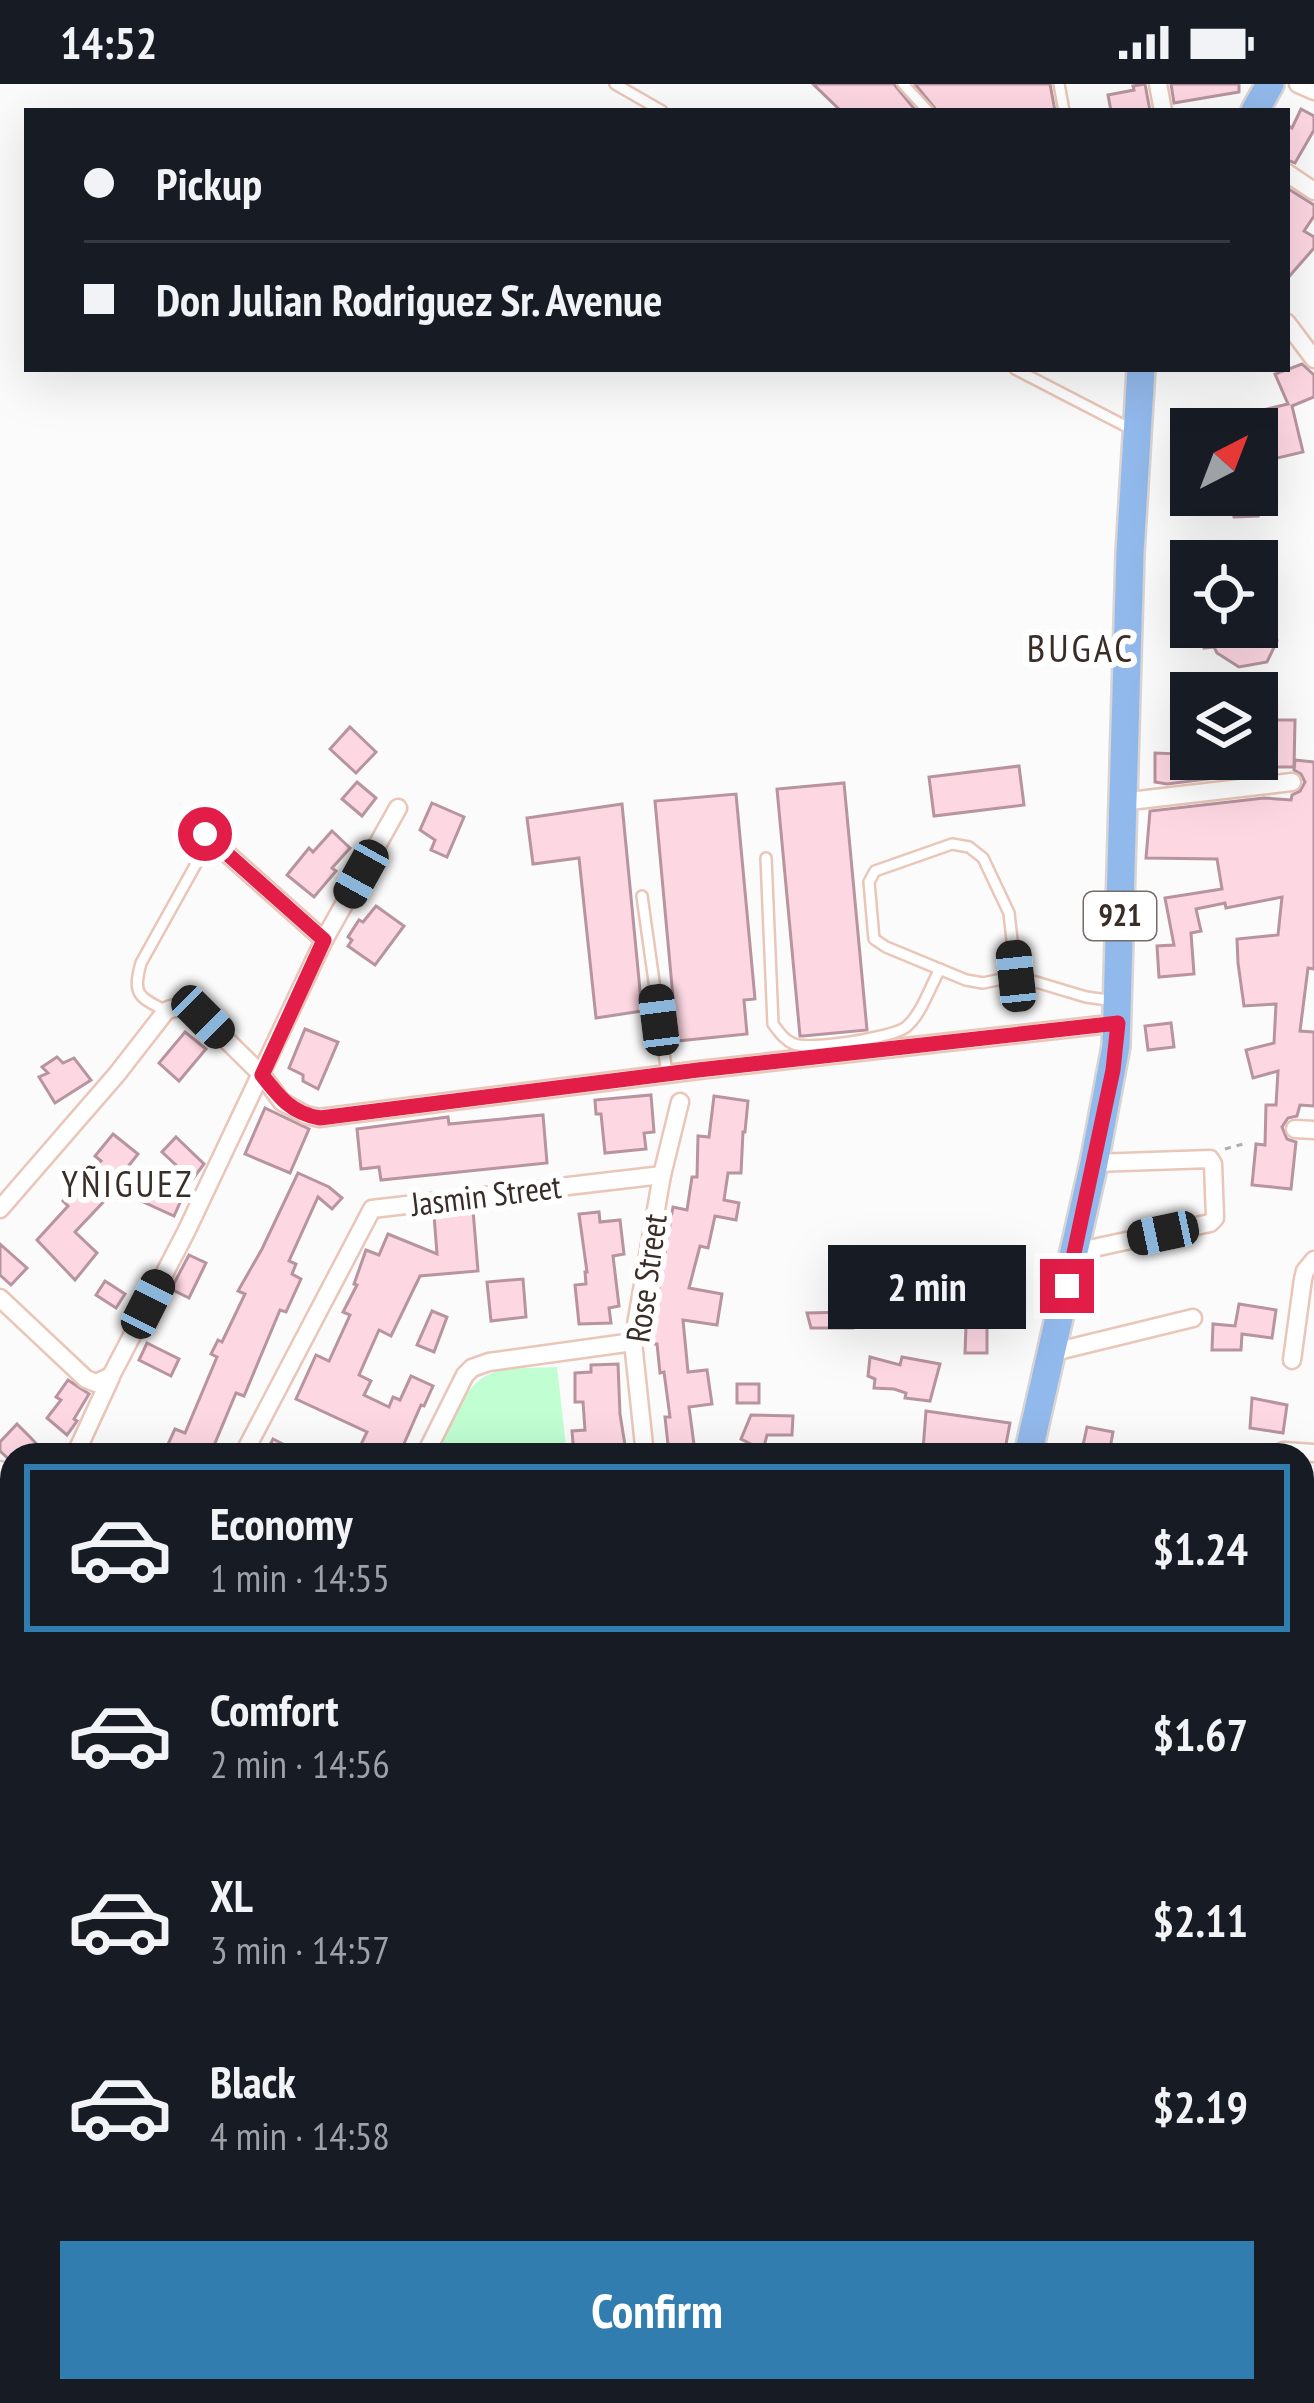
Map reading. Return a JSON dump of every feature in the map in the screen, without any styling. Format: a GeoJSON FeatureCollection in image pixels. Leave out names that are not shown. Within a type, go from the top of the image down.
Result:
{"type":"FeatureCollection","features":[{"type":"Feature","properties":{"kind":"main road","name":"921"},"geometry":{"type":"LineString","coordinates":[[1031,1443],[1113,1070],[1142,372]]}},
{"type":"Feature","properties":{"kind":"street"},"geometry":{"type":"LineString","coordinates":[[1298,84],[1314,92]]}},
{"type":"Feature","properties":{"kind":"street"},"geometry":{"type":"LineString","coordinates":[[1290,327],[1314,359]]}},
{"type":"Feature","properties":{"kind":"street"},"geometry":{"type":"LineString","coordinates":[[1121,802],[1292,782]]}},
{"type":"Feature","properties":{"kind":"street"},"geometry":{"type":"LineString","coordinates":[[80,1443],[324,940],[398,808]]}},
{"type":"Feature","properties":{"kind":"street"},"geometry":{"type":"LineString","coordinates":[[205,834],[324,940]]}},
{"type":"Feature","properties":{"kind":"street"},"geometry":{"type":"LineString","coordinates":[[0,1209],[174,1006],[203,1017],[262,1075],[282,1102],[320,1118],[1118,1012]]}},
{"type":"Feature","properties":{"kind":"street","name":"Rose Street"},"geometry":{"type":"LineString","coordinates":[[644,1443],[633,1342],[662,1175],[680,1102]]}},
{"type":"Feature","properties":{"kind":"street"},"geometry":{"type":"LineString","coordinates":[[1075,1252],[1215,1218],[1210,1159],[1094,1163]]}},
{"type":"Feature","properties":{"kind":"street","name":"Jasmin Street"},"geometry":{"type":"LineString","coordinates":[[249,1443],[372,1209],[662,1175]]}},
{"type":"Feature","properties":{"kind":"street"},"geometry":{"type":"LineString","coordinates":[[1292,1360],[1305,1270],[1314,1260]]}},
{"type":"Feature","properties":{"kind":"street"},"geometry":{"type":"LineString","coordinates":[[0,1298],[86,1379],[96,1383],[111,1376]]}},
{"type":"Feature","properties":{"kind":"street"},"geometry":{"type":"LineString","coordinates":[[1050,1354],[1193,1318]]}},
{"type":"Feature","properties":{"kind":"street"},"geometry":{"type":"LineString","coordinates":[[431,1443],[460,1382],[472,1368],[633,1342]]}},
{"type":"Feature","properties":{"kind":"lane"},"geometry":{"type":"LineString","coordinates":[[614,84],[657,108]]}},
{"type":"Feature","properties":{"kind":"lane"},"geometry":{"type":"LineString","coordinates":[[903,84],[925,108]]}},
{"type":"Feature","properties":{"kind":"lane"},"geometry":{"type":"LineString","coordinates":[[1021,372],[1137,432]]}},
{"type":"Feature","properties":{"kind":"lane"},"geometry":{"type":"LineString","coordinates":[[1016,976],[1009,913],[982,858],[970,847],[952,844],[875,872],[869,882],[874,939],[886,947],[966,980],[983,983],[1016,976],[1118,1012]]}},
{"type":"Feature","properties":{"kind":"lane"},"geometry":{"type":"LineString","coordinates":[[766,858],[773,1024],[797,1046],[899,1032],[911,1023],[940,969]]}},
{"type":"Feature","properties":{"kind":"lane"},"geometry":{"type":"LineString","coordinates":[[166,1010],[143,999],[136,981],[141,963],[196,864]]}},
{"type":"Feature","properties":{"kind":"lane"},"geometry":{"type":"LineString","coordinates":[[642,896],[667,1075]]}},
{"type":"Feature","properties":{"kind":"green space"},"geometry":{"type":"Polygon","coordinates":[[[557,1367],[566,1443],[443,1443],[467,1393],[486,1376],[557,1367]]]}},
{"type":"Feature","properties":{"kind":"building"},"geometry":{"type":"Polygon","coordinates":[[[813,84],[894,84],[914,108],[838,108],[813,84]]]}},
{"type":"Feature","properties":{"kind":"building"},"geometry":{"type":"Polygon","coordinates":[[[915,84],[1050,84],[1054,108],[935,108],[915,84]]]}},
{"type":"Feature","properties":{"kind":"building"},"geometry":{"type":"Polygon","coordinates":[[[1145,84],[1149,108],[1110,108],[1108,95],[1134,90],[1133,86],[1145,84]]]}},
{"type":"Feature","properties":{"kind":"building"},"geometry":{"type":"Polygon","coordinates":[[[1171,84],[1239,84],[1239,92],[1174,103],[1171,84]]]}},
{"type":"Feature","properties":{"kind":"building"},"geometry":{"type":"Polygon","coordinates":[[[1301,109],[1314,116],[1314,130],[1295,163],[1290,161],[1292,128],[1301,109]]]}},
{"type":"Feature","properties":{"kind":"building"},"geometry":{"type":"Polygon","coordinates":[[[1290,190],[1314,205],[1314,216],[1304,231],[1314,237],[1314,248],[1290,276],[1290,190]]]}},
{"type":"Feature","properties":{"kind":"building"},"geometry":{"type":"Polygon","coordinates":[[[1302,364],[1314,375],[1314,397],[1292,406],[1303,452],[1278,458],[1278,408],[1271,408],[1288,404],[1275,374],[1302,364]]]}},
{"type":"Feature","properties":{"kind":"building"},"geometry":{"type":"Polygon","coordinates":[[[1214,648],[1274,648],[1267,662],[1239,667],[1214,648]]]}},
{"type":"Feature","properties":{"kind":"building"},"geometry":{"type":"Polygon","coordinates":[[[1278,720],[1295,720],[1294,767],[1278,767],[1278,720]]]}},
{"type":"Feature","properties":{"kind":"building"},"geometry":{"type":"Polygon","coordinates":[[[350,727],[376,752],[356,773],[330,749],[350,727]]]}},
{"type":"Feature","properties":{"kind":"building"},"geometry":{"type":"Polygon","coordinates":[[[1155,753],[1170,754],[1170,780],[1199,780],[1155,782],[1155,753]]]}},
{"type":"Feature","properties":{"kind":"building"},"geometry":{"type":"Polygon","coordinates":[[[1295,760],[1314,762],[1314,969],[1308,968],[1300,1031],[1314,1032],[1314,1106],[1300,1105],[1297,1116],[1288,1118],[1282,1127],[1287,1139],[1296,1142],[1291,1189],[1252,1185],[1256,1144],[1265,1145],[1266,1105],[1276,1105],[1278,1071],[1253,1078],[1246,1050],[1274,1043],[1276,1004],[1244,1006],[1237,939],[1278,935],[1282,897],[1196,909],[1201,931],[1191,933],[1194,974],[1159,977],[1157,946],[1174,945],[1165,898],[1222,889],[1217,859],[1146,858],[1150,811],[1264,798],[1291,800],[1305,782],[1294,770],[1295,760]]]}},
{"type":"Feature","properties":{"kind":"building"},"geometry":{"type":"Polygon","coordinates":[[[1019,766],[1024,805],[934,816],[929,777],[1019,766]]]}},
{"type":"Feature","properties":{"kind":"building"},"geometry":{"type":"Polygon","coordinates":[[[357,782],[376,798],[362,816],[342,799],[357,782]]]}},
{"type":"Feature","properties":{"kind":"building"},"geometry":{"type":"Polygon","coordinates":[[[844,783],[867,1030],[800,1036],[777,789],[844,783]]]}},
{"type":"Feature","properties":{"kind":"building"},"geometry":{"type":"Polygon","coordinates":[[[736,794],[755,999],[744,1000],[747,1034],[677,1041],[655,801],[736,794]]]}},
{"type":"Feature","properties":{"kind":"building"},"geometry":{"type":"Polygon","coordinates":[[[432,803],[464,817],[447,857],[431,850],[435,840],[420,830],[432,803]]]}},
{"type":"Feature","properties":{"kind":"building"},"geometry":{"type":"Polygon","coordinates":[[[622,804],[642,1011],[596,1018],[579,858],[533,864],[527,818],[622,804]]]}},
{"type":"Feature","properties":{"kind":"building"},"geometry":{"type":"Polygon","coordinates":[[[332,831],[350,848],[314,897],[287,875],[309,848],[313,852],[332,831]]]}},
{"type":"Feature","properties":{"kind":"building"},"geometry":{"type":"Polygon","coordinates":[[[376,906],[404,926],[375,965],[348,946],[352,940],[348,937],[376,906]]]}},
{"type":"Feature","properties":{"kind":"building"},"geometry":{"type":"Polygon","coordinates":[[[1171,1023],[1174,1047],[1148,1050],[1145,1026],[1171,1023]]]}},
{"type":"Feature","properties":{"kind":"building"},"geometry":{"type":"Polygon","coordinates":[[[305,1029],[338,1042],[318,1089],[289,1068],[305,1029]]]}},
{"type":"Feature","properties":{"kind":"building"},"geometry":{"type":"Polygon","coordinates":[[[185,1032],[206,1049],[179,1081],[159,1063],[185,1032]]]}},
{"type":"Feature","properties":{"kind":"building"},"geometry":{"type":"Polygon","coordinates":[[[57,1057],[63,1063],[74,1058],[91,1080],[55,1103],[39,1077],[48,1073],[42,1067],[57,1057]]]}},
{"type":"Feature","properties":{"kind":"building"},"geometry":{"type":"Polygon","coordinates":[[[651,1095],[654,1132],[644,1133],[646,1149],[605,1153],[595,1100],[651,1095]]]}},
{"type":"Feature","properties":{"kind":"building"},"geometry":{"type":"Polygon","coordinates":[[[714,1096],[748,1101],[741,1173],[728,1173],[724,1200],[739,1203],[736,1220],[715,1216],[708,1248],[700,1246],[689,1288],[722,1294],[717,1325],[683,1320],[688,1372],[707,1370],[712,1404],[689,1407],[694,1443],[668,1443],[664,1372],[660,1373],[657,1344],[649,1344],[673,1207],[687,1210],[692,1177],[697,1177],[698,1136],[709,1137],[714,1096]]]}},
{"type":"Feature","properties":{"kind":"building"},"geometry":{"type":"Polygon","coordinates":[[[265,1108],[309,1129],[290,1173],[245,1154],[265,1108]]]}},
{"type":"Feature","properties":{"kind":"building"},"geometry":{"type":"Polygon","coordinates":[[[543,1115],[547,1163],[381,1180],[379,1167],[361,1169],[357,1129],[448,1117],[449,1124],[543,1115]]]}},
{"type":"Feature","properties":{"kind":"building"},"geometry":{"type":"Polygon","coordinates":[[[113,1134],[138,1154],[109,1196],[75,1232],[97,1253],[75,1280],[37,1240],[68,1206],[63,1201],[101,1161],[95,1156],[113,1134]]]}},
{"type":"Feature","properties":{"kind":"building"},"geometry":{"type":"Polygon","coordinates":[[[176,1137],[204,1164],[192,1180],[162,1152],[176,1137]]]}},
{"type":"Feature","properties":{"kind":"building"},"geometry":{"type":"Polygon","coordinates":[[[298,1173],[342,1198],[332,1209],[318,1197],[289,1261],[296,1264],[292,1274],[301,1279],[286,1312],[280,1310],[244,1396],[236,1393],[215,1443],[169,1443],[175,1429],[185,1433],[217,1357],[211,1354],[218,1340],[222,1342],[245,1294],[238,1291],[298,1173]]]}},
{"type":"Feature","properties":{"kind":"building"},"geometry":{"type":"Polygon","coordinates":[[[147,1180],[183,1196],[174,1216],[139,1200],[147,1180]]]}},
{"type":"Feature","properties":{"kind":"building"},"geometry":{"type":"Polygon","coordinates":[[[473,1210],[478,1271],[420,1276],[391,1336],[379,1330],[359,1375],[371,1381],[364,1395],[389,1407],[393,1397],[400,1400],[411,1376],[433,1386],[404,1443],[362,1443],[367,1432],[296,1399],[316,1355],[329,1361],[350,1315],[343,1312],[357,1285],[366,1250],[379,1255],[388,1234],[437,1254],[434,1215],[473,1210]]]}},
{"type":"Feature","properties":{"kind":"building"},"geometry":{"type":"Polygon","coordinates":[[[599,1212],[600,1222],[620,1220],[624,1254],[613,1256],[619,1306],[609,1308],[611,1323],[579,1324],[575,1285],[586,1284],[587,1272],[579,1214],[599,1212]]]}},
{"type":"Feature","properties":{"kind":"building"},"geometry":{"type":"Polygon","coordinates":[[[0,1244],[27,1268],[11,1285],[0,1275],[0,1244]]]}},
{"type":"Feature","properties":{"kind":"building"},"geometry":{"type":"Polygon","coordinates":[[[189,1255],[206,1263],[189,1298],[171,1289],[189,1255]]]}},
{"type":"Feature","properties":{"kind":"building"},"geometry":{"type":"Polygon","coordinates":[[[523,1279],[526,1317],[491,1321],[487,1282],[523,1279]]]}},
{"type":"Feature","properties":{"kind":"building"},"geometry":{"type":"Polygon","coordinates":[[[105,1281],[125,1294],[116,1308],[96,1295],[105,1281]]]}},
{"type":"Feature","properties":{"kind":"building"},"geometry":{"type":"Polygon","coordinates":[[[931,1304],[1016,1307],[1016,1326],[987,1325],[987,1353],[965,1353],[966,1326],[932,1327],[931,1304]]]}},
{"type":"Feature","properties":{"kind":"building"},"geometry":{"type":"Polygon","coordinates":[[[1239,1304],[1276,1310],[1272,1338],[1242,1334],[1241,1350],[1212,1350],[1213,1324],[1235,1326],[1239,1304]]]}},
{"type":"Feature","properties":{"kind":"building"},"geometry":{"type":"Polygon","coordinates":[[[432,1311],[447,1317],[434,1352],[417,1345],[432,1311]]]}},
{"type":"Feature","properties":{"kind":"building"},"geometry":{"type":"Polygon","coordinates":[[[853,1312],[853,1328],[811,1328],[807,1313],[853,1312]]]}},
{"type":"Feature","properties":{"kind":"building"},"geometry":{"type":"Polygon","coordinates":[[[147,1343],[179,1359],[171,1376],[139,1360],[147,1343]]]}},
{"type":"Feature","properties":{"kind":"building"},"geometry":{"type":"Polygon","coordinates":[[[870,1357],[900,1365],[902,1357],[940,1364],[930,1401],[874,1388],[875,1379],[868,1376],[870,1357]]]}},
{"type":"Feature","properties":{"kind":"building"},"geometry":{"type":"Polygon","coordinates":[[[618,1364],[625,1443],[573,1443],[572,1431],[585,1430],[583,1402],[575,1402],[575,1373],[591,1372],[591,1365],[618,1364]]]}},
{"type":"Feature","properties":{"kind":"building"},"geometry":{"type":"Polygon","coordinates":[[[68,1380],[89,1394],[67,1435],[47,1418],[68,1380]]]}},
{"type":"Feature","properties":{"kind":"building"},"geometry":{"type":"Polygon","coordinates":[[[737,1384],[759,1384],[759,1403],[737,1403],[737,1384]]]}},
{"type":"Feature","properties":{"kind":"building"},"geometry":{"type":"Polygon","coordinates":[[[1252,1398],[1287,1405],[1283,1433],[1250,1428],[1252,1398]]]}},
{"type":"Feature","properties":{"kind":"building"},"geometry":{"type":"Polygon","coordinates":[[[926,1411],[1010,1423],[1006,1443],[924,1443],[926,1411]]]}},
{"type":"Feature","properties":{"kind":"building"},"geometry":{"type":"Polygon","coordinates":[[[751,1415],[793,1416],[792,1435],[767,1435],[765,1443],[741,1439],[751,1415]]]}},
{"type":"Feature","properties":{"kind":"building"},"geometry":{"type":"Polygon","coordinates":[[[17,1424],[35,1443],[0,1443],[17,1424]]]}},
{"type":"Feature","properties":{"kind":"building"},"geometry":{"type":"Polygon","coordinates":[[[1087,1427],[1113,1432],[1111,1443],[1084,1443],[1087,1427]]]}},
{"type":"Feature","properties":{"kind":"district","name":"BUGAC"},"geometry":{"type":"Point","coordinates":[1081,648]}},
{"type":"Feature","properties":{"kind":"district","name":"YÑIGUEZ"},"geometry":{"type":"Point","coordinates":[128,1184]}},
{"type":"Feature","properties":{"kind":"route"},"geometry":{"type":"LineString","coordinates":[[205,834],[324,940],[262,1075],[282,1102],[320,1118],[1118,1023],[1113,1070],[1067,1286]]}}]}
